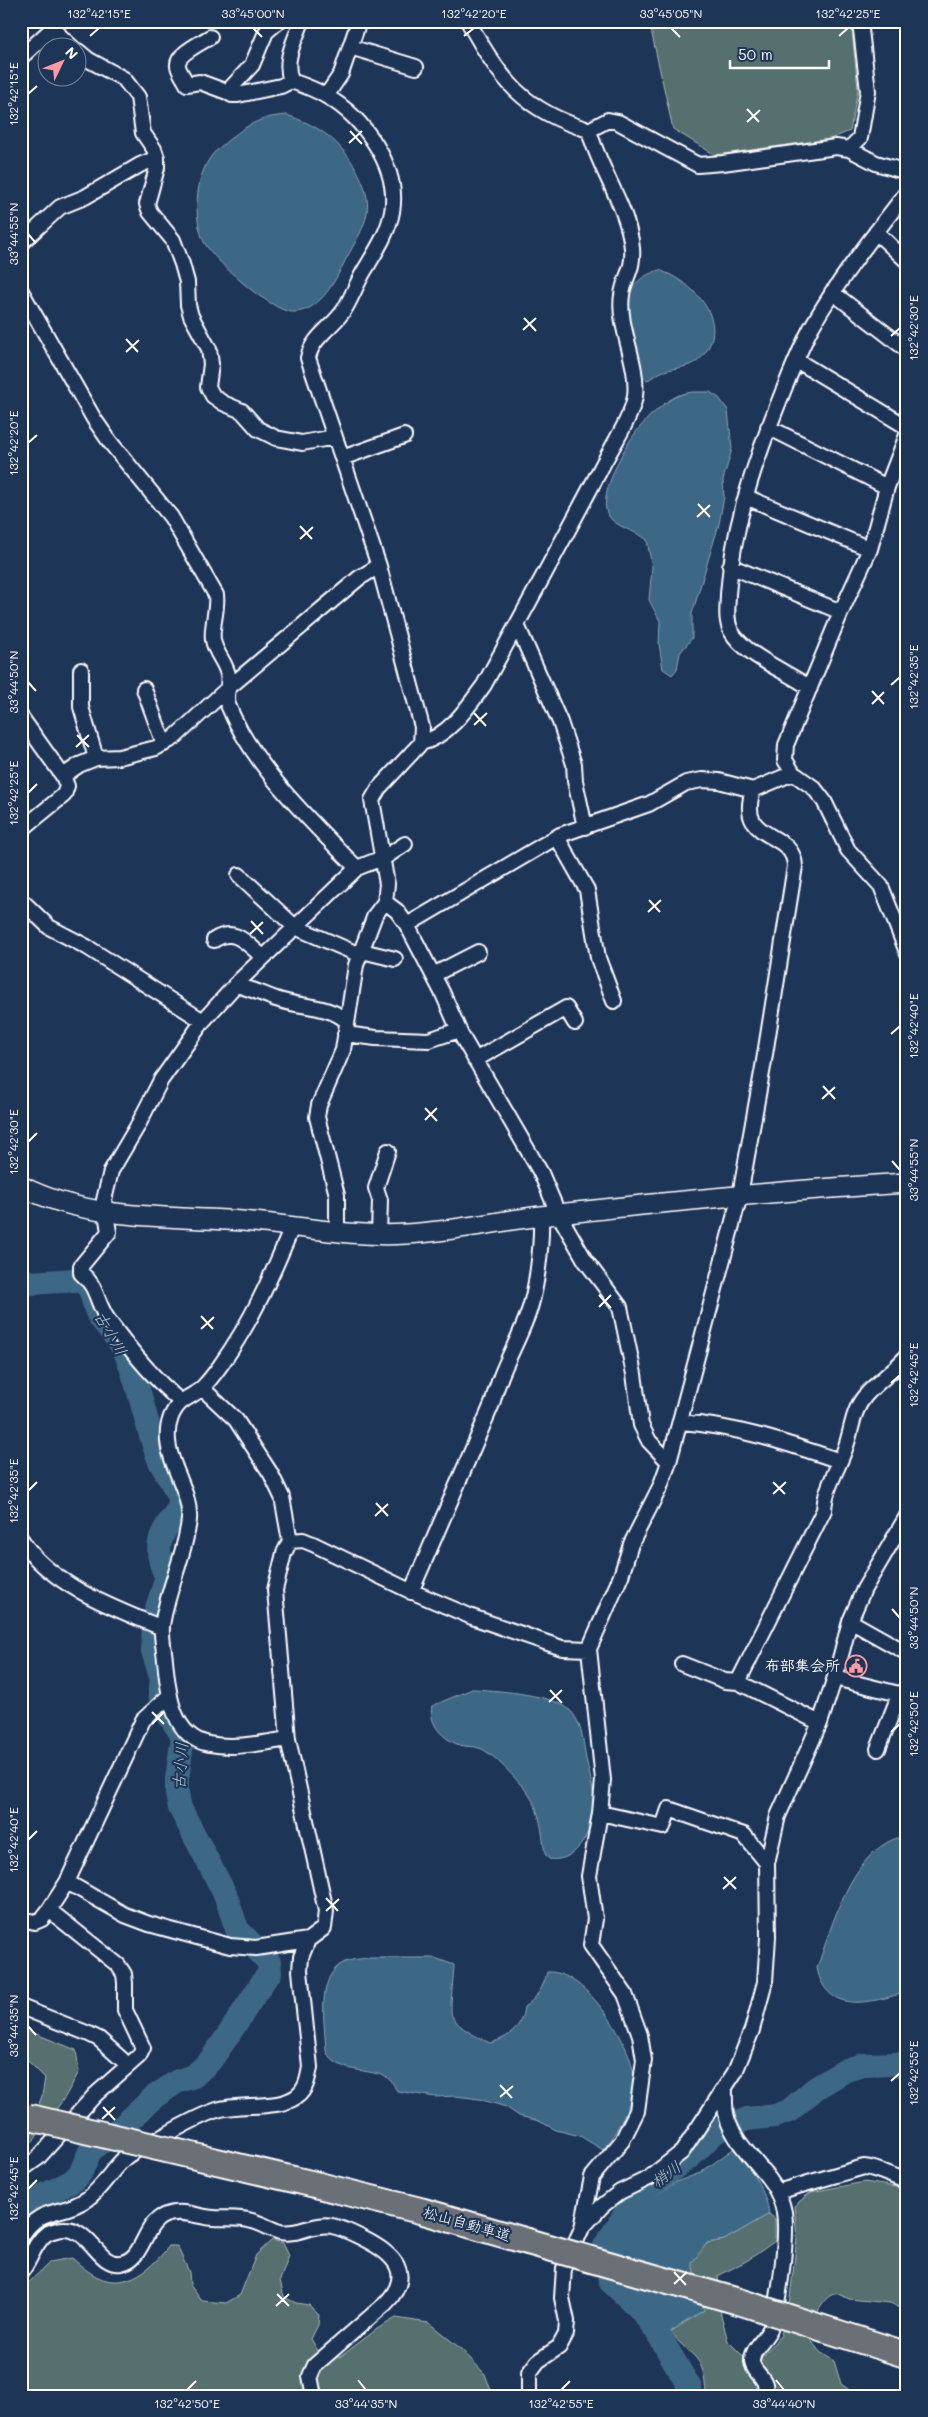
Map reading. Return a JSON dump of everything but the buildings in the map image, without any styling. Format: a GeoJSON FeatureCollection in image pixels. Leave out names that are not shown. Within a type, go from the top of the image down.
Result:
{"type":"FeatureCollection","features":[{"type":"Feature","properties":{"kind":"highway","name":"松山自動車道"},"geometry":{"type":"LineString","coordinates":[[25,2116],[422,2211],[719,2296],[907,2355]]}},
{"type":"Feature","properties":{"kind":"street"},"geometry":{"type":"LineString","coordinates":[[227,92],[252,65],[266,32],[279,21]]}},
{"type":"Feature","properties":{"kind":"street"},"geometry":{"type":"LineString","coordinates":[[326,96],[341,74],[359,21]]}},
{"type":"Feature","properties":{"kind":"street"},"geometry":{"type":"LineString","coordinates":[[468,21],[500,74],[524,100],[576,126],[589,130],[608,120],[618,122],[698,165],[723,164],[836,147],[849,148],[876,163],[907,172]]}},
{"type":"Feature","properties":{"kind":"street"},"geometry":{"type":"LineString","coordinates":[[849,148],[860,138],[868,91],[860,21]]}},
{"type":"Feature","properties":{"kind":"street"},"geometry":{"type":"LineString","coordinates":[[299,22],[287,66],[291,80],[326,96],[358,122],[378,147],[391,178],[394,199],[392,213],[380,245],[347,305],[309,350],[308,358],[379,566],[422,727],[421,742]]}},
{"type":"Feature","properties":{"kind":"street"},"geometry":{"type":"LineString","coordinates":[[21,57],[52,24],[64,38]]}},
{"type":"Feature","properties":{"kind":"street"},"geometry":{"type":"LineString","coordinates":[[210,37],[185,54],[180,60],[178,66],[187,84],[200,82],[227,92],[232,96],[281,86],[291,80]]}},
{"type":"Feature","properties":{"kind":"street"},"geometry":{"type":"LineString","coordinates":[[350,47],[416,67]]}},
{"type":"Feature","properties":{"kind":"street"},"geometry":{"type":"LineString","coordinates":[[88,59],[124,79],[138,97],[143,133],[154,148],[157,168],[147,204],[150,212],[173,240],[182,264],[187,282],[188,305],[191,316],[209,349],[211,364],[208,387],[213,396],[223,403],[242,411],[258,429],[276,438],[302,443],[335,437]]}},
{"type":"Feature","properties":{"kind":"street"},"geometry":{"type":"LineString","coordinates":[[337,1231],[337,1195],[317,1117],[319,1105],[343,1050],[356,965],[375,915],[385,902],[387,884],[372,800],[379,788],[421,742],[435,739],[465,710],[484,685],[575,519],[635,398],[636,375],[622,311],[622,295],[631,269],[632,246],[623,215],[589,130]]}},
{"type":"Feature","properties":{"kind":"street"},"geometry":{"type":"LineString","coordinates":[[21,242],[60,207],[85,197],[140,165],[156,158]]}},
{"type":"Feature","properties":{"kind":"street"},"geometry":{"type":"LineString","coordinates":[[810,688],[790,674],[774,668],[739,641],[731,631],[727,620],[730,566],[738,520],[768,427],[810,330],[832,292],[907,192]]}},
{"type":"Feature","properties":{"kind":"street"},"geometry":{"type":"LineString","coordinates":[[876,232],[907,261]]}},
{"type":"Feature","properties":{"kind":"street"},"geometry":{"type":"LineString","coordinates":[[21,291],[94,419],[110,442],[171,517],[216,595],[218,608],[213,638],[216,653],[228,674],[227,703],[244,735],[270,773],[316,828],[357,868]]}},
{"type":"Feature","properties":{"kind":"street"},"geometry":{"type":"LineString","coordinates":[[832,292],[907,350]]}},
{"type":"Feature","properties":{"kind":"street"},"geometry":{"type":"LineString","coordinates":[[796,360],[907,428]]}},
{"type":"Feature","properties":{"kind":"street"},"geometry":{"type":"LineString","coordinates":[[768,427],[888,487]]}},
{"type":"Feature","properties":{"kind":"street"},"geometry":{"type":"LineString","coordinates":[[907,435],[888,487],[870,549],[841,612],[786,745],[785,760],[793,773],[814,788],[824,801],[848,850],[881,886],[907,952]]}},
{"type":"Feature","properties":{"kind":"street"},"geometry":{"type":"LineString","coordinates":[[342,458],[404,436]]}},
{"type":"Feature","properties":{"kind":"street"},"geometry":{"type":"LineString","coordinates":[[746,497],[870,549]]}},
{"type":"Feature","properties":{"kind":"street"},"geometry":{"type":"LineString","coordinates":[[63,776],[79,765],[96,758],[119,757],[156,748],[174,738],[227,689],[359,578],[379,566]]}},
{"type":"Feature","properties":{"kind":"street"},"geometry":{"type":"LineString","coordinates":[[730,566],[841,612]]}},
{"type":"Feature","properties":{"kind":"street"},"geometry":{"type":"LineString","coordinates":[[517,625],[560,722],[574,764],[575,781],[585,827]]}},
{"type":"Feature","properties":{"kind":"street"},"geometry":{"type":"LineString","coordinates":[[81,670],[81,707],[96,758]]}},
{"type":"Feature","properties":{"kind":"street"},"geometry":{"type":"LineString","coordinates":[[144,689],[164,744]]}},
{"type":"Feature","properties":{"kind":"street"},"geometry":{"type":"LineString","coordinates":[[21,718],[63,776],[67,786],[64,795],[21,830]]}},
{"type":"Feature","properties":{"kind":"street"},"geometry":{"type":"LineString","coordinates":[[407,925],[557,837],[649,804],[686,783],[702,780],[719,781],[753,790],[793,773]]}},
{"type":"Feature","properties":{"kind":"street"},"geometry":{"type":"LineString","coordinates":[[529,2396],[529,2373],[538,2361],[559,2347],[566,2334],[568,2322],[562,2298],[564,2268],[582,2228],[592,2177],[622,2141],[637,2111],[644,2060],[640,2035],[625,1994],[591,1945],[595,1913],[589,1876],[600,1813],[603,1780],[589,1650],[621,1576],[631,1544],[660,1487],[669,1462],[740,1195],[759,1095],[795,866],[794,856],[788,849],[752,820],[748,807],[753,790]]}},
{"type":"Feature","properties":{"kind":"street"},"geometry":{"type":"LineString","coordinates":[[557,837],[587,890],[598,958],[614,1001]]}},
{"type":"Feature","properties":{"kind":"street"},"geometry":{"type":"LineString","coordinates":[[181,1402],[149,1371],[109,1322],[100,1306],[95,1289],[81,1273],[84,1260],[104,1240],[109,1232],[104,1200],[111,1171],[161,1080],[203,1021],[236,984],[357,868],[381,858],[404,844]]}},
{"type":"Feature","properties":{"kind":"street"},"geometry":{"type":"LineString","coordinates":[[239,875],[295,927],[361,953],[396,959]]}},
{"type":"Feature","properties":{"kind":"street"},"geometry":{"type":"LineString","coordinates":[[21,900],[49,927],[87,947],[203,1021]]}},
{"type":"Feature","properties":{"kind":"street"},"geometry":{"type":"LineString","coordinates":[[385,902],[397,912],[407,925],[459,1030],[541,1173],[549,1215],[526,1319],[499,1376],[492,1404],[411,1592]]}},
{"type":"Feature","properties":{"kind":"street"},"geometry":{"type":"LineString","coordinates":[[214,940],[225,934],[232,934],[263,957]]}},
{"type":"Feature","properties":{"kind":"street"},"geometry":{"type":"LineString","coordinates":[[433,975],[478,952]]}},
{"type":"Feature","properties":{"kind":"street"},"geometry":{"type":"LineString","coordinates":[[236,984],[277,999],[329,1010],[346,1028],[376,1038],[429,1040],[459,1030]]}},
{"type":"Feature","properties":{"kind":"street"},"geometry":{"type":"LineString","coordinates":[[476,1060],[566,1008],[575,1023]]}},
{"type":"Feature","properties":{"kind":"street"},"geometry":{"type":"LineString","coordinates":[[379,1235],[380,1212],[376,1188],[388,1151]]}},
{"type":"Feature","properties":{"kind":"street"},"geometry":{"type":"LineString","coordinates":[[21,1186],[42,1196],[75,1207],[107,1212],[293,1225],[379,1235],[433,1231],[549,1215],[740,1195],[907,1183]]}},
{"type":"Feature","properties":{"kind":"street"},"geometry":{"type":"LineString","coordinates":[[549,1215],[620,1307],[634,1374],[641,1425],[649,1440],[669,1462]]}},
{"type":"Feature","properties":{"kind":"street"},"geometry":{"type":"LineString","coordinates":[[288,1739],[241,1746],[208,1744],[196,1739],[182,1726],[174,1712],[169,1696],[162,1628],[189,1518],[187,1501],[174,1469],[170,1450],[170,1420],[181,1402],[202,1388],[246,1326],[265,1293],[293,1225]]}},
{"type":"Feature","properties":{"kind":"street"},"geometry":{"type":"LineString","coordinates":[[738,1682],[824,1510],[825,1497],[840,1461],[856,1409],[865,1396],[907,1356]]}},
{"type":"Feature","properties":{"kind":"street"},"geometry":{"type":"LineString","coordinates":[[67,1882],[125,1915],[149,1924],[230,1946],[256,1948],[308,1940],[324,1928],[326,1911],[288,1739],[275,1590],[284,1553],[290,1541],[282,1497],[271,1474],[236,1420],[202,1388]]}},
{"type":"Feature","properties":{"kind":"street"},"geometry":{"type":"LineString","coordinates":[[680,1422],[710,1424],[748,1432],[840,1461]]}},
{"type":"Feature","properties":{"kind":"street"},"geometry":{"type":"LineString","coordinates":[[582,2228],[602,2206],[620,2192],[649,2178],[675,2159],[735,2072],[752,2030],[765,1982],[768,1937],[767,1863],[778,1816],[820,1723],[835,1678],[850,1621],[864,1589],[907,1516]]}},
{"type":"Feature","properties":{"kind":"street"},"geometry":{"type":"LineString","coordinates":[[21,1539],[34,1558],[45,1568],[93,1597],[162,1628]]}},
{"type":"Feature","properties":{"kind":"street"},"geometry":{"type":"LineString","coordinates":[[290,1541],[303,1540],[313,1544],[411,1592],[472,1617],[562,1648],[589,1650]]}},
{"type":"Feature","properties":{"kind":"street"},"geometry":{"type":"LineString","coordinates":[[850,1621],[907,1653]]}},
{"type":"Feature","properties":{"kind":"street"},"geometry":{"type":"LineString","coordinates":[[682,1664],[725,1681],[738,1682],[820,1723]]}},
{"type":"Feature","properties":{"kind":"street"},"geometry":{"type":"LineString","coordinates":[[835,1678],[904,1695],[878,1748]]}},
{"type":"Feature","properties":{"kind":"street"},"geometry":{"type":"LineString","coordinates":[[21,1919],[35,1922],[42,1919],[49,1910],[67,1882],[143,1720],[169,1696]]}},
{"type":"Feature","properties":{"kind":"street"},"geometry":{"type":"LineString","coordinates":[[600,1813],[663,1827],[669,1809],[744,1835],[767,1863]]}},
{"type":"Feature","properties":{"kind":"street"},"geometry":{"type":"LineString","coordinates":[[21,2170],[38,2158],[95,2095],[139,2056],[143,2048],[125,2010],[124,1974],[118,1965],[49,1910]]}},
{"type":"Feature","properties":{"kind":"street"},"geometry":{"type":"LineString","coordinates":[[21,2237],[31,2222],[46,2213],[72,2208],[101,2189],[126,2156],[196,2118],[218,2110],[282,2102],[294,2098],[303,2090],[308,2080],[310,2067],[300,1971],[301,1957],[308,1940]]}},
{"type":"Feature","properties":{"kind":"street"},"geometry":{"type":"LineString","coordinates":[[21,2007],[99,2039],[128,2065]]}},
{"type":"Feature","properties":{"kind":"street"},"geometry":{"type":"LineString","coordinates":[[725,2088],[725,2108],[732,2129],[777,2192],[784,2211],[786,2232],[770,2328],[763,2341],[755,2349],[752,2361],[755,2370],[765,2384],[765,2396]]}},
{"type":"Feature","properties":{"kind":"street"},"geometry":{"type":"LineString","coordinates":[[777,2192],[864,2167],[872,2167],[889,2176],[907,2181]]}},
{"type":"Feature","properties":{"kind":"street"},"geometry":{"type":"LineString","coordinates":[[21,2272],[39,2241],[48,2233],[61,2229],[74,2231],[87,2238],[101,2255],[111,2262],[121,2263],[133,2256],[152,2223],[159,2216],[171,2213],[184,2212],[212,2218],[241,2218],[281,2232],[292,2233],[320,2225],[349,2231],[383,2248],[391,2256],[397,2266],[399,2281],[395,2294],[315,2365],[310,2376],[314,2396]]}},
{"type":"Feature","properties":{"kind":"green space"},"geometry":{"type":"Polygon","coordinates":[[[649,21],[851,21],[858,89],[850,131],[830,139],[715,155],[673,129],[649,21]]]}},
{"type":"Feature","properties":{"kind":"green space"},"geometry":{"type":"Polygon","coordinates":[[[21,2028],[76,2050],[79,2072],[65,2097],[32,2143],[21,2148],[21,2132],[28,2133],[42,2096],[45,2078],[28,2061],[21,2060],[21,2028]]]}},
{"type":"Feature","properties":{"kind":"green space"},"geometry":{"type":"Polygon","coordinates":[[[865,2182],[907,2189],[907,2311],[890,2303],[849,2299],[836,2293],[821,2305],[809,2338],[820,2352],[834,2361],[841,2384],[858,2396],[706,2396],[705,2382],[700,2364],[670,2332],[704,2310],[691,2263],[707,2243],[724,2240],[769,2214],[775,2219],[775,2241],[748,2260],[718,2276],[721,2316],[728,2341],[742,2355],[763,2356],[781,2335],[790,2298],[797,2238],[794,2206],[811,2192],[865,2182]]]}},
{"type":"Feature","properties":{"kind":"green space"},"geometry":{"type":"Polygon","coordinates":[[[272,2240],[283,2243],[289,2256],[280,2280],[284,2297],[296,2303],[309,2305],[319,2315],[318,2325],[311,2339],[321,2356],[340,2357],[377,2329],[396,2318],[429,2323],[460,2348],[485,2374],[493,2396],[21,2396],[21,2290],[50,2262],[72,2258],[98,2277],[109,2281],[119,2281],[138,2275],[155,2262],[169,2246],[177,2246],[189,2272],[190,2285],[202,2301],[226,2303],[240,2295],[256,2255],[272,2240]]]}},
{"type":"Feature","properties":{"kind":"water"},"geometry":{"type":"Polygon","coordinates":[[[287,115],[315,127],[341,148],[356,168],[367,202],[367,213],[363,227],[329,289],[311,307],[295,312],[281,309],[261,297],[221,263],[204,242],[200,232],[197,211],[201,177],[213,153],[254,123],[287,115]]]}},
{"type":"Feature","properties":{"kind":"water"},"geometry":{"type":"Polygon","coordinates":[[[659,270],[685,284],[696,294],[711,318],[713,332],[709,345],[697,362],[664,371],[648,380],[641,377],[630,331],[627,305],[630,292],[637,282],[659,270]]]}},
{"type":"Feature","properties":{"kind":"water"},"geometry":{"type":"Polygon","coordinates":[[[692,392],[710,392],[719,398],[728,410],[732,449],[723,480],[724,497],[719,524],[692,614],[692,638],[680,653],[677,669],[672,675],[663,669],[659,644],[660,621],[649,600],[652,567],[647,540],[610,518],[605,505],[609,483],[619,459],[636,432],[649,417],[671,399],[692,392]]]}},
{"type":"Feature","properties":{"kind":"water"},"geometry":{"type":"Polygon","coordinates":[[[472,1689],[494,1690],[546,1699],[566,1707],[575,1717],[583,1738],[594,1797],[594,1808],[589,1830],[584,1840],[569,1855],[560,1859],[549,1859],[545,1854],[537,1810],[522,1786],[502,1765],[484,1750],[454,1743],[438,1730],[432,1719],[432,1706],[472,1689]]]}},
{"type":"Feature","properties":{"kind":"water"},"geometry":{"type":"Polygon","coordinates":[[[896,1838],[907,1839],[907,1992],[866,2002],[841,2000],[830,1994],[822,1984],[817,1968],[837,1913],[855,1876],[866,1860],[880,1847],[896,1838]]]}},
{"type":"Feature","properties":{"kind":"water"},"geometry":{"type":"Polygon","coordinates":[[[368,1958],[435,1958],[454,1965],[451,1999],[452,2016],[464,2029],[490,2043],[504,2038],[514,2031],[523,2014],[524,2007],[539,1992],[547,1972],[562,1974],[577,1983],[606,2013],[627,2050],[632,2067],[633,2091],[627,2109],[603,2150],[580,2136],[556,2130],[539,2121],[519,2116],[506,2107],[479,2099],[456,2096],[435,2097],[397,2091],[392,2082],[385,2076],[339,2065],[326,2051],[324,2002],[326,1989],[329,1978],[336,1968],[345,1962],[368,1958]]]}},
{"type":"Feature","properties":{"kind":"water"},"geometry":{"type":"Polygon","coordinates":[[[736,2147],[761,2188],[768,2205],[769,2214],[724,2240],[707,2243],[692,2263],[704,2310],[670,2332],[645,2301],[623,2282],[614,2252],[633,2216],[647,2201],[676,2182],[700,2173],[736,2147]]]}},
{"type":"Feature","properties":{"kind":"waterway","name":"古小川"},"geometry":{"type":"LineString","coordinates":[[21,1279],[31,1283],[75,1280],[86,1284],[91,1292],[97,1312],[124,1349],[130,1362],[159,1459],[178,1497],[179,1503],[179,1508],[167,1525],[160,1541],[160,1558],[167,1577],[154,1618],[153,1651],[162,1679],[160,1694],[164,1708],[183,1736],[177,1779],[177,1794],[180,1808],[225,1894],[237,1929],[269,1962],[270,1973],[210,2061],[194,2076],[178,2081],[154,2097],[125,2124],[90,2151],[80,2174],[71,2182],[30,2202],[21,2212]]}},
{"type":"Feature","properties":{"kind":"waterway","name":"梢川"},"geometry":{"type":"LineString","coordinates":[[691,2396],[690,2388],[656,2330],[640,2309],[610,2281],[605,2246],[638,2194],[691,2156],[715,2132],[747,2119],[775,2116],[789,2111],[816,2088],[846,2070],[863,2065],[896,2064],[907,2068]]}},
{"type":"Feature","properties":{"kind":"place","name":"布部集会所"},"geometry":{"type":"Point","coordinates":[856,1666]}}]}
